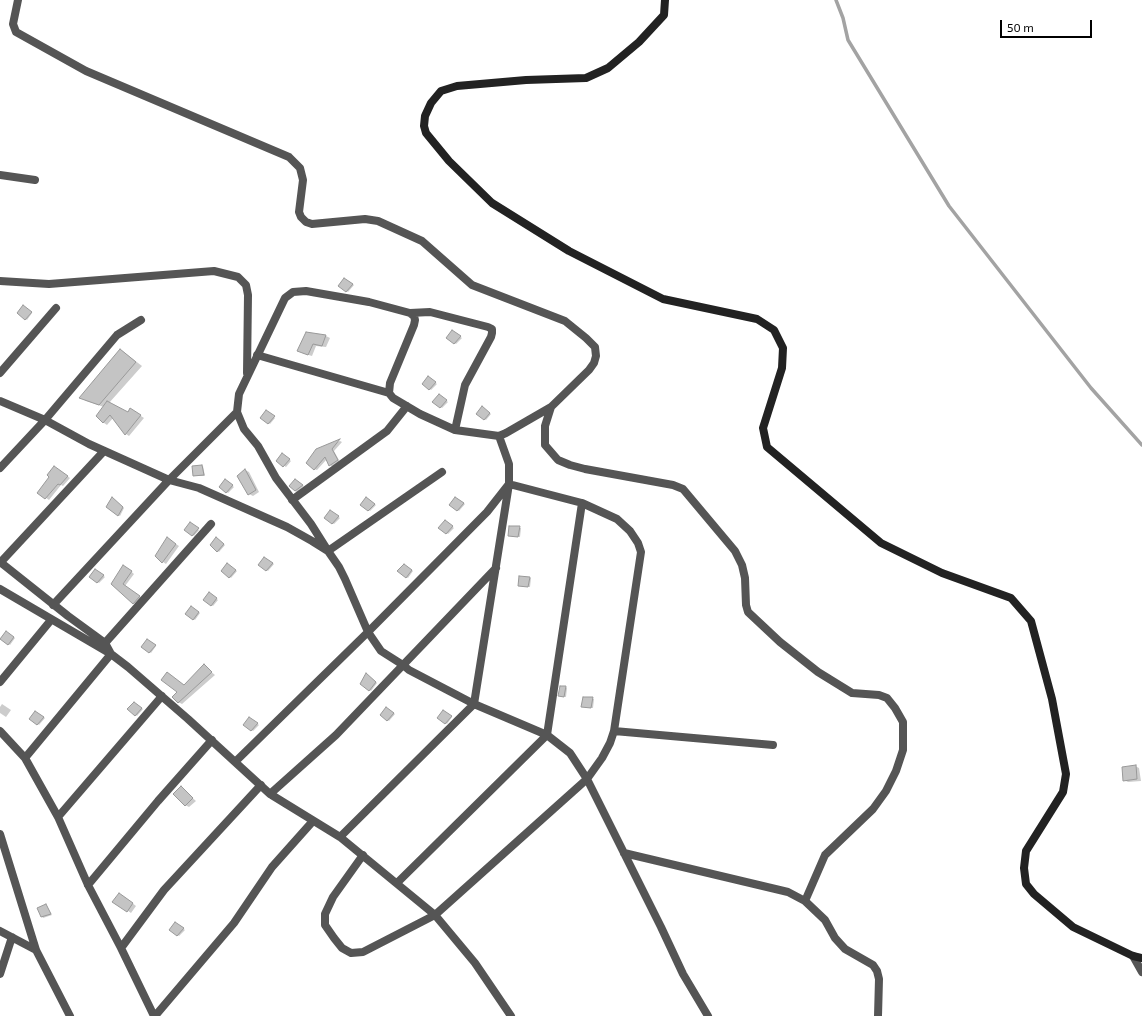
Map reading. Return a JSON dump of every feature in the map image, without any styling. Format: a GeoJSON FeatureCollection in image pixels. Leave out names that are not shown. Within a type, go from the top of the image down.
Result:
{"type":"FeatureCollection","features":[{"type":"Feature","properties":{"kind":"main road"},"geometry":{"type":"LineString","coordinates":[[665,0],[664,15],[639,42],[608,68],[586,78],[526,80],[457,86],[441,91],[431,103],[425,116],[424,126],[426,133],[448,161],[492,203],[569,251],[663,299],[757,319],[774,330],[783,348],[782,368],[763,428],[767,447],[881,544],[942,573],[1010,598],[1030,620],[1052,699],[1066,774],[1063,792],[1026,851],[1024,868],[1026,884],[1034,894],[1073,927],[1133,956],[1142,958]]}},
{"type":"Feature","properties":{"kind":"street"},"geometry":{"type":"LineString","coordinates":[[18,0],[13,24],[16,32],[86,71],[289,157],[300,168],[303,180],[299,212],[301,218],[306,222],[312,224],[365,219],[378,221],[422,241],[472,285],[565,321],[595,347],[596,356],[594,363],[589,370],[551,407],[499,436],[455,430],[420,414],[393,398],[389,393],[257,355]]}},
{"type":"Feature","properties":{"kind":"street"},"geometry":{"type":"LineString","coordinates":[[0,175],[35,180]]}},
{"type":"Feature","properties":{"kind":"street"},"geometry":{"type":"LineString","coordinates":[[0,281],[49,284],[214,271],[238,277],[246,285],[248,296],[247,377]]}},
{"type":"Feature","properties":{"kind":"street"},"geometry":{"type":"LineString","coordinates":[[455,430],[464,385],[491,337],[492,329],[430,312],[410,313],[369,302],[306,291],[293,292],[284,298],[239,394],[237,412],[244,429],[258,446],[276,478],[311,524],[345,578],[368,632],[381,651],[409,670],[474,704],[547,735],[570,754],[587,779],[683,974],[708,1016]]}},
{"type":"Feature","properties":{"kind":"street"},"geometry":{"type":"LineString","coordinates":[[0,373],[56,308]]}},
{"type":"Feature","properties":{"kind":"street"},"geometry":{"type":"LineString","coordinates":[[389,393],[390,383],[414,325],[414,316],[410,313]]}},
{"type":"Feature","properties":{"kind":"street"},"geometry":{"type":"LineString","coordinates":[[0,468],[45,420],[117,335],[141,320]]}},
{"type":"Feature","properties":{"kind":"street"},"geometry":{"type":"LineString","coordinates":[[0,401],[45,420],[104,451],[169,480],[198,488],[287,527],[328,551]]}},
{"type":"Feature","properties":{"kind":"street"},"geometry":{"type":"LineString","coordinates":[[292,500],[387,431],[407,406]]}},
{"type":"Feature","properties":{"kind":"street"},"geometry":{"type":"LineString","coordinates":[[551,407],[544,426],[545,445],[558,460],[585,469],[673,485],[683,489],[735,551],[742,565],[745,578],[746,605],[748,612],[780,642],[818,672],[852,693],[879,695],[887,698],[895,708],[902,722],[903,750],[896,771],[886,790],[873,809],[825,855],[805,901]]}},
{"type":"Feature","properties":{"kind":"street"},"geometry":{"type":"LineString","coordinates":[[53,605],[169,480],[237,412]]}},
{"type":"Feature","properties":{"kind":"street"},"geometry":{"type":"LineString","coordinates":[[340,837],[474,704],[509,484],[509,464],[499,436]]}},
{"type":"Feature","properties":{"kind":"street"},"geometry":{"type":"LineString","coordinates":[[104,451],[0,562],[53,605],[105,643],[111,654]]}},
{"type":"Feature","properties":{"kind":"street"},"geometry":{"type":"LineString","coordinates":[[328,551],[442,472]]}},
{"type":"Feature","properties":{"kind":"street"},"geometry":{"type":"LineString","coordinates":[[363,856],[334,897],[325,914],[325,925],[334,938],[342,948],[352,953],[363,952],[435,915],[587,779],[602,758],[610,743],[614,731],[641,552],[638,543],[630,531],[617,519],[582,503],[509,484]]}},
{"type":"Feature","properties":{"kind":"street"},"geometry":{"type":"LineString","coordinates":[[235,762],[368,632],[477,520],[487,512],[509,484]]}},
{"type":"Feature","properties":{"kind":"street"},"geometry":{"type":"LineString","coordinates":[[397,883],[547,735],[582,503]]}},
{"type":"Feature","properties":{"kind":"street"},"geometry":{"type":"LineString","coordinates":[[105,643],[211,524]]}},
{"type":"Feature","properties":{"kind":"street"},"geometry":{"type":"LineString","coordinates":[[270,794],[336,735],[496,568]]}},
{"type":"Feature","properties":{"kind":"street"},"geometry":{"type":"LineString","coordinates":[[0,589],[111,654],[212,740],[270,794],[340,837],[397,883],[435,915],[475,963],[511,1016]]}},
{"type":"Feature","properties":{"kind":"street"},"geometry":{"type":"LineString","coordinates":[[0,682],[51,620]]}},
{"type":"Feature","properties":{"kind":"street"},"geometry":{"type":"LineString","coordinates":[[25,758],[111,654]]}},
{"type":"Feature","properties":{"kind":"street"},"geometry":{"type":"LineString","coordinates":[[58,817],[162,696]]}},
{"type":"Feature","properties":{"kind":"street"},"geometry":{"type":"LineString","coordinates":[[0,731],[25,758],[58,817],[88,885],[155,1016],[234,923],[272,867],[313,821]]}},
{"type":"Feature","properties":{"kind":"street"},"geometry":{"type":"LineString","coordinates":[[614,731],[773,745]]}},
{"type":"Feature","properties":{"kind":"street"},"geometry":{"type":"LineString","coordinates":[[88,885],[158,801],[212,740]]}},
{"type":"Feature","properties":{"kind":"street"},"geometry":{"type":"LineString","coordinates":[[121,948],[164,890],[261,785]]}},
{"type":"Feature","properties":{"kind":"street"},"geometry":{"type":"LineString","coordinates":[[0,834],[36,950],[70,1016]]}},
{"type":"Feature","properties":{"kind":"street"},"geometry":{"type":"LineString","coordinates":[[624,853],[788,892],[805,901],[825,920],[835,938],[845,949],[873,965],[877,971],[879,979],[878,1016]]}},
{"type":"Feature","properties":{"kind":"street"},"geometry":{"type":"LineString","coordinates":[[0,931],[36,950]]}},
{"type":"Feature","properties":{"kind":"street"},"geometry":{"type":"LineString","coordinates":[[0,974],[12,937]]}},
{"type":"Feature","properties":{"kind":"street"},"geometry":{"type":"LineString","coordinates":[[1133,956],[1142,972]]}},
{"type":"Feature","properties":{"kind":"building"},"geometry":{"type":"Polygon","coordinates":[[[344,278],[353,284],[346,292],[338,286],[344,278]]]}},
{"type":"Feature","properties":{"kind":"building"},"geometry":{"type":"Polygon","coordinates":[[[23,305],[32,312],[25,320],[17,313],[23,305]]]}},
{"type":"Feature","properties":{"kind":"building"},"geometry":{"type":"Polygon","coordinates":[[[452,330],[461,336],[454,344],[446,338],[452,330]]]}},
{"type":"Feature","properties":{"kind":"building"},"geometry":{"type":"Polygon","coordinates":[[[306,332],[326,335],[322,346],[313,344],[308,355],[297,351],[306,332]]]}},
{"type":"Feature","properties":{"kind":"building"},"geometry":{"type":"Polygon","coordinates":[[[120,349],[136,362],[99,405],[79,398],[120,349]]]}},
{"type":"Feature","properties":{"kind":"building"},"geometry":{"type":"Polygon","coordinates":[[[428,376],[436,382],[429,390],[422,384],[428,376]]]}},
{"type":"Feature","properties":{"kind":"building"},"geometry":{"type":"Polygon","coordinates":[[[439,394],[447,400],[440,408],[432,402],[439,394]]]}},
{"type":"Feature","properties":{"kind":"building"},"geometry":{"type":"Polygon","coordinates":[[[107,401],[128,412],[130,408],[141,415],[125,435],[110,415],[103,423],[96,416],[107,401]]]}},
{"type":"Feature","properties":{"kind":"building"},"geometry":{"type":"Polygon","coordinates":[[[482,406],[490,413],[484,420],[476,414],[482,406]]]}},
{"type":"Feature","properties":{"kind":"building"},"geometry":{"type":"Polygon","coordinates":[[[266,410],[275,416],[268,424],[260,418],[266,410]]]}},
{"type":"Feature","properties":{"kind":"building"},"geometry":{"type":"Polygon","coordinates":[[[340,439],[332,449],[338,460],[329,466],[325,457],[314,470],[306,463],[316,449],[340,439]]]}},
{"type":"Feature","properties":{"kind":"building"},"geometry":{"type":"Polygon","coordinates":[[[282,453],[290,459],[283,467],[276,461],[282,453]]]}},
{"type":"Feature","properties":{"kind":"building"},"geometry":{"type":"Polygon","coordinates":[[[202,465],[204,475],[193,476],[192,466],[202,465]]]}},
{"type":"Feature","properties":{"kind":"building"},"geometry":{"type":"Polygon","coordinates":[[[54,466],[68,476],[60,485],[58,484],[45,499],[37,493],[49,477],[47,475],[54,466]]]}},
{"type":"Feature","properties":{"kind":"building"},"geometry":{"type":"Polygon","coordinates":[[[245,469],[256,490],[248,495],[237,476],[245,469]]]}},
{"type":"Feature","properties":{"kind":"building"},"geometry":{"type":"Polygon","coordinates":[[[225,479],[233,485],[226,493],[219,487],[225,479]]]}},
{"type":"Feature","properties":{"kind":"building"},"geometry":{"type":"Polygon","coordinates":[[[295,479],[303,485],[295,491],[289,486],[295,479]]]}},
{"type":"Feature","properties":{"kind":"building"},"geometry":{"type":"Polygon","coordinates":[[[112,497],[123,507],[118,516],[106,507],[112,497]]]}},
{"type":"Feature","properties":{"kind":"building"},"geometry":{"type":"Polygon","coordinates":[[[366,497],[375,504],[368,511],[360,505],[366,497]]]}},
{"type":"Feature","properties":{"kind":"building"},"geometry":{"type":"Polygon","coordinates":[[[455,497],[464,503],[457,511],[449,505],[455,497]]]}},
{"type":"Feature","properties":{"kind":"building"},"geometry":{"type":"Polygon","coordinates":[[[330,510],[339,516],[332,524],[324,518],[330,510]]]}},
{"type":"Feature","properties":{"kind":"building"},"geometry":{"type":"Polygon","coordinates":[[[445,520],[453,526],[446,534],[438,528],[445,520]]]}},
{"type":"Feature","properties":{"kind":"building"},"geometry":{"type":"Polygon","coordinates":[[[190,522],[199,528],[192,536],[184,530],[190,522]]]}},
{"type":"Feature","properties":{"kind":"building"},"geometry":{"type":"Polygon","coordinates":[[[509,526],[520,526],[518,537],[508,536],[509,526]]]}},
{"type":"Feature","properties":{"kind":"building"},"geometry":{"type":"Polygon","coordinates":[[[167,537],[176,544],[162,563],[155,556],[167,537]]]}},
{"type":"Feature","properties":{"kind":"building"},"geometry":{"type":"Polygon","coordinates":[[[216,537],[224,544],[217,552],[210,545],[216,537]]]}},
{"type":"Feature","properties":{"kind":"building"},"geometry":{"type":"Polygon","coordinates":[[[264,557],[273,563],[266,571],[258,565],[264,557]]]}},
{"type":"Feature","properties":{"kind":"building"},"geometry":{"type":"Polygon","coordinates":[[[227,563],[236,570],[229,578],[221,571],[227,563]]]}},
{"type":"Feature","properties":{"kind":"building"},"geometry":{"type":"Polygon","coordinates":[[[404,564],[412,570],[406,578],[397,571],[404,564]]]}},
{"type":"Feature","properties":{"kind":"building"},"geometry":{"type":"Polygon","coordinates":[[[123,565],[132,571],[123,584],[140,596],[133,604],[111,584],[123,565]]]}},
{"type":"Feature","properties":{"kind":"building"},"geometry":{"type":"Polygon","coordinates":[[[95,569],[104,575],[97,583],[89,577],[95,569]]]}},
{"type":"Feature","properties":{"kind":"building"},"geometry":{"type":"Polygon","coordinates":[[[519,576],[530,577],[528,587],[518,586],[519,576]]]}},
{"type":"Feature","properties":{"kind":"building"},"geometry":{"type":"Polygon","coordinates":[[[209,592],[217,598],[211,606],[203,600],[209,592]]]}},
{"type":"Feature","properties":{"kind":"building"},"geometry":{"type":"Polygon","coordinates":[[[191,606],[199,612],[193,620],[185,614],[191,606]]]}},
{"type":"Feature","properties":{"kind":"building"},"geometry":{"type":"Polygon","coordinates":[[[6,631],[14,637],[8,645],[0,639],[6,631]]]}},
{"type":"Feature","properties":{"kind":"building"},"geometry":{"type":"Polygon","coordinates":[[[147,639],[156,645],[149,653],[141,647],[147,639]]]}},
{"type":"Feature","properties":{"kind":"building"},"geometry":{"type":"Polygon","coordinates":[[[204,664],[212,672],[178,703],[172,697],[177,692],[161,680],[167,672],[184,685],[204,664]]]}},
{"type":"Feature","properties":{"kind":"building"},"geometry":{"type":"Polygon","coordinates":[[[366,673],[376,682],[369,691],[360,684],[366,673]]]}},
{"type":"Feature","properties":{"kind":"building"},"geometry":{"type":"Polygon","coordinates":[[[560,686],[566,686],[564,697],[558,696],[560,686]]]}},
{"type":"Feature","properties":{"kind":"building"},"geometry":{"type":"Polygon","coordinates":[[[583,697],[593,697],[591,708],[581,707],[583,697]]]}},
{"type":"Feature","properties":{"kind":"building"},"geometry":{"type":"Polygon","coordinates":[[[134,702],[142,708],[135,716],[127,709],[134,702]]]}},
{"type":"Feature","properties":{"kind":"building"},"geometry":{"type":"Polygon","coordinates":[[[386,707],[394,713],[387,721],[380,715],[386,707]]]}},
{"type":"Feature","properties":{"kind":"building"},"geometry":{"type":"Polygon","coordinates":[[[443,710],[452,716],[445,724],[437,718],[443,710]]]}},
{"type":"Feature","properties":{"kind":"building"},"geometry":{"type":"Polygon","coordinates":[[[35,711],[44,717],[37,725],[29,719],[35,711]]]}},
{"type":"Feature","properties":{"kind":"building"},"geometry":{"type":"Polygon","coordinates":[[[249,717],[258,723],[251,731],[243,725],[249,717]]]}},
{"type":"Feature","properties":{"kind":"building"},"geometry":{"type":"Polygon","coordinates":[[[1136,765],[1137,779],[1123,781],[1122,767],[1136,765]]]}},
{"type":"Feature","properties":{"kind":"building"},"geometry":{"type":"Polygon","coordinates":[[[181,786],[193,798],[185,806],[173,794],[181,786]]]}},
{"type":"Feature","properties":{"kind":"building"},"geometry":{"type":"Polygon","coordinates":[[[119,893],[133,903],[127,912],[112,902],[119,893]]]}},
{"type":"Feature","properties":{"kind":"building"},"geometry":{"type":"Polygon","coordinates":[[[46,904],[51,914],[41,917],[37,908],[46,904]]]}},
{"type":"Feature","properties":{"kind":"building"},"geometry":{"type":"Polygon","coordinates":[[[175,922],[184,928],[177,936],[169,930],[175,922]]]}},
{"type":"Feature","properties":{"kind":"waterway"},"geometry":{"type":"LineString","coordinates":[[836,0],[843,18],[848,40],[949,206],[1091,388],[1142,445]]}}]}
